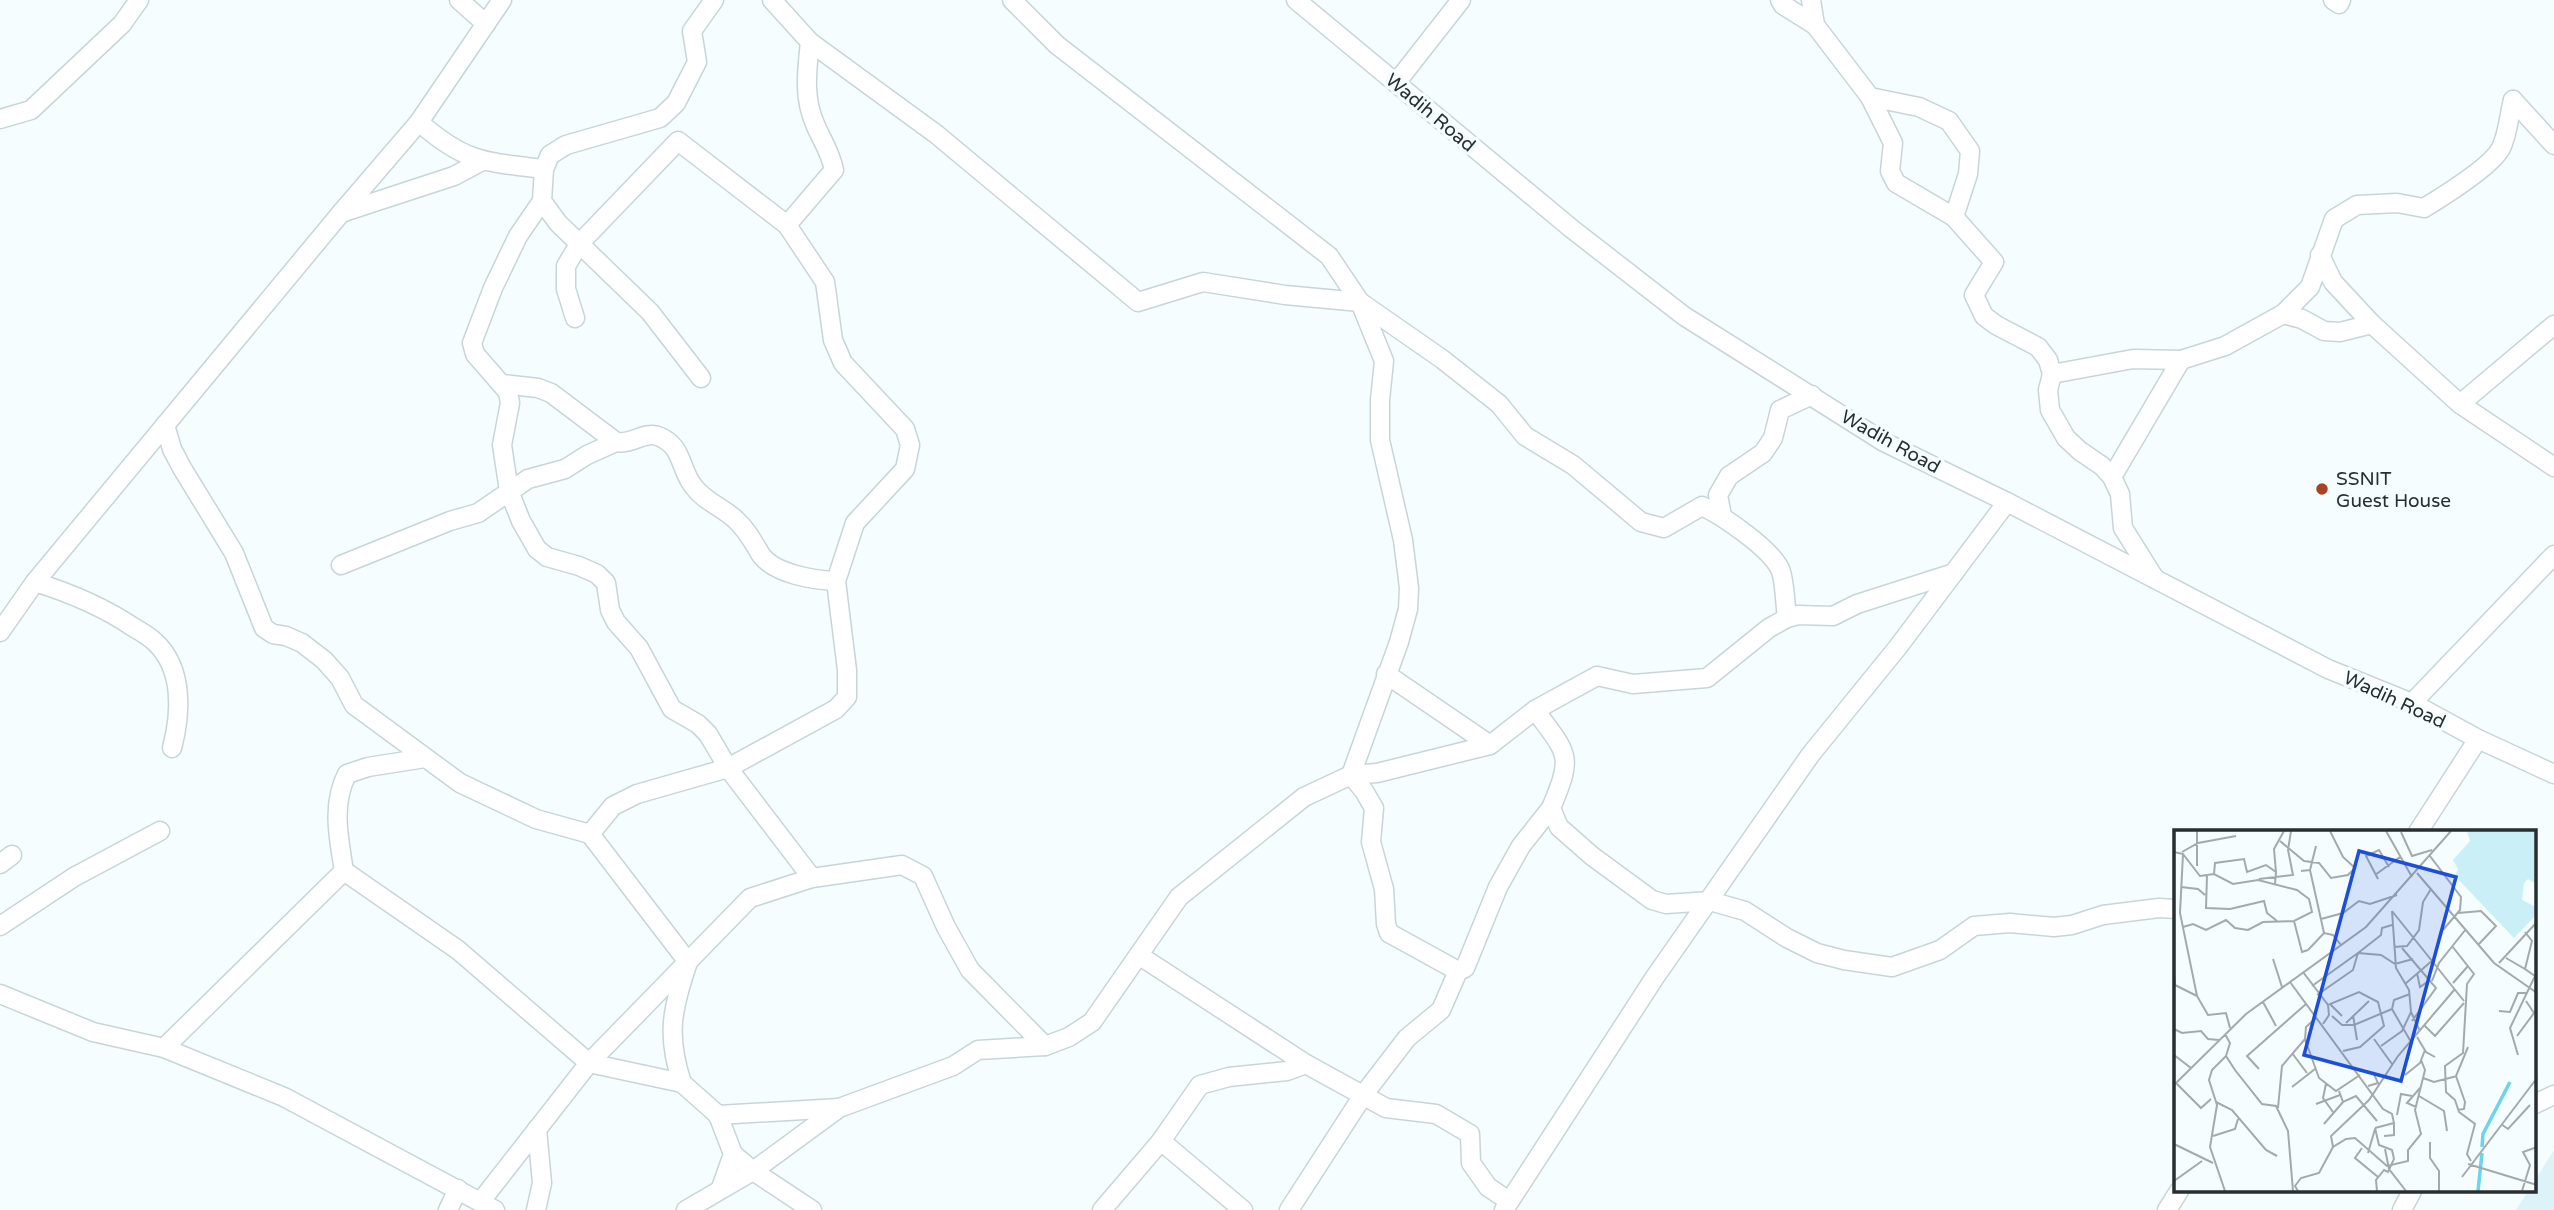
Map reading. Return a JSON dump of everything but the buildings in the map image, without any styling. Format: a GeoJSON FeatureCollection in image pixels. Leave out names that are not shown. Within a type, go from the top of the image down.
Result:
{"type":"FeatureCollection","features":[{"type":"Feature","properties":{"kind":"street"},"geometry":{"type":"LineString","coordinates":[[0,119],[31,110],[122,24],[139,0]]}},
{"type":"Feature","properties":{"kind":"street"},"geometry":{"type":"LineString","coordinates":[[459,0],[486,24]]}},
{"type":"Feature","properties":{"kind":"street"},"geometry":{"type":"LineString","coordinates":[[1,629],[35,582],[419,122],[502,0]]}},
{"type":"Feature","properties":{"kind":"street"},"geometry":{"type":"LineString","coordinates":[[713,0],[692,31],[697,62],[676,103],[660,118],[566,145],[550,155],[544,169],[542,201],[518,236],[493,288],[472,343],[475,354],[508,392],[510,403],[502,445],[509,491],[521,521],[537,549],[547,558],[579,565],[597,573],[606,583],[610,610],[615,622],[639,648],[672,709],[698,724],[708,734],[728,768],[812,878]]}},
{"type":"Feature","properties":{"kind":"street"},"geometry":{"type":"LineString","coordinates":[[772,0],[810,42],[936,134],[1138,302],[1203,282],[1285,295],[1360,302],[1442,359],[1499,404],[1525,436],[1573,465],[1641,522],[1664,528],[1702,506],[1722,516],[1767,552],[1781,569],[1787,618]]}},
{"type":"Feature","properties":{"kind":"street"},"geometry":{"type":"LineString","coordinates":[[1012,0],[1057,45],[1329,256],[1360,302],[1384,361],[1380,440],[1403,540],[1409,588],[1408,609],[1399,642],[1351,775]]}},
{"type":"Feature","properties":{"kind":"street","name":"Wadih Road"},"geometry":{"type":"LineString","coordinates":[[1296,0],[1572,229],[1684,316],[1884,442],[2007,502],[2328,669],[2412,704],[2478,739],[2554,774]]}},
{"type":"Feature","properties":{"kind":"street"},"geometry":{"type":"LineString","coordinates":[[1396,83],[1461,0]]}},
{"type":"Feature","properties":{"kind":"street"},"geometry":{"type":"LineString","coordinates":[[1780,0],[1783,5],[1815,25],[1870,97],[1893,143],[1890,171],[1896,183],[1954,217],[1994,262],[1974,295],[1984,316],[2038,347],[2048,360],[2052,374],[2048,390],[2050,410],[2066,438],[2112,477],[2120,494],[2123,528],[2155,580]]}},
{"type":"Feature","properties":{"kind":"street"},"geometry":{"type":"LineString","coordinates":[[1811,0],[1815,25]]}},
{"type":"Feature","properties":{"kind":"street"},"geometry":{"type":"LineString","coordinates":[[2333,0],[2339,4],[2341,0]]}},
{"type":"Feature","properties":{"kind":"street"},"geometry":{"type":"LineString","coordinates":[[787,225],[834,170],[830,151],[814,122],[805,85],[810,42]]}},
{"type":"Feature","properties":{"kind":"street"},"geometry":{"type":"LineString","coordinates":[[1870,97],[1919,107],[1949,121],[1970,151],[1968,174],[1954,217]]}},
{"type":"Feature","properties":{"kind":"street"},"geometry":{"type":"LineString","coordinates":[[2052,374],[2133,359],[2181,360],[2225,346],[2283,314],[2310,287],[2334,219],[2357,205],[2398,203],[2424,208],[2482,168],[2501,149],[2513,100],[2554,145]]}},
{"type":"Feature","properties":{"kind":"street"},"geometry":{"type":"LineString","coordinates":[[590,834],[613,806],[637,794],[728,768],[836,709],[847,697],[848,670],[835,581],[855,523],[905,469],[910,445],[905,429],[844,363],[833,340],[825,282],[787,225],[678,141],[660,118]]}},
{"type":"Feature","properties":{"kind":"street"},"geometry":{"type":"LineString","coordinates":[[419,122],[450,146],[482,161],[544,169]]}},
{"type":"Feature","properties":{"kind":"street"},"geometry":{"type":"LineString","coordinates":[[575,318],[566,289],[566,266],[579,244],[678,141]]}},
{"type":"Feature","properties":{"kind":"street"},"geometry":{"type":"LineString","coordinates":[[341,213],[454,176],[482,161]]}},
{"type":"Feature","properties":{"kind":"street"},"geometry":{"type":"LineString","coordinates":[[542,201],[558,223],[650,312],[701,378]]}},
{"type":"Feature","properties":{"kind":"street"},"geometry":{"type":"LineString","coordinates":[[2320,255],[2333,282],[2372,324],[2460,404],[2554,467]]}},
{"type":"Feature","properties":{"kind":"street"},"geometry":{"type":"LineString","coordinates":[[2283,314],[2302,319],[2324,331],[2340,332],[2372,324]]}},
{"type":"Feature","properties":{"kind":"street"},"geometry":{"type":"LineString","coordinates":[[2460,404],[2554,325]]}},
{"type":"Feature","properties":{"kind":"street"},"geometry":{"type":"LineString","coordinates":[[2112,477],[2181,360]]}},
{"type":"Feature","properties":{"kind":"street"},"geometry":{"type":"LineString","coordinates":[[502,384],[538,388],[551,393],[616,442],[626,444],[655,435],[669,443],[678,453],[694,488],[735,519],[751,536],[762,556],[774,567],[821,580],[835,581]]}},
{"type":"Feature","properties":{"kind":"street"},"geometry":{"type":"LineString","coordinates":[[1722,516],[1718,495],[1729,476],[1763,453],[1773,438],[1780,410],[1812,395]]}},
{"type":"Feature","properties":{"kind":"street"},"geometry":{"type":"LineString","coordinates":[[165,425],[172,449],[182,468],[234,553],[264,628],[273,634],[302,643],[324,660],[340,678],[355,705],[460,783],[536,819],[590,834],[688,962]]}},
{"type":"Feature","properties":{"kind":"street"},"geometry":{"type":"LineString","coordinates":[[341,565],[450,521],[478,513],[528,479],[565,469],[616,442]]}},
{"type":"Feature","properties":{"kind":"street"},"geometry":{"type":"LineString","coordinates":[[1140,956],[1306,1064],[1386,1108],[1436,1114],[1470,1134],[1471,1163],[1488,1187],[1507,1205],[1655,977],[1811,754],[1898,648],[2007,502]]}},
{"type":"Feature","properties":{"kind":"street"},"geometry":{"type":"LineString","coordinates":[[2412,704],[2554,555]]}},
{"type":"Feature","properties":{"kind":"street"},"geometry":{"type":"LineString","coordinates":[[686,1210],[753,1171],[839,1108],[953,1066],[978,1050],[1045,1046],[1069,1037],[1092,1022],[1179,897],[1304,796],[1351,775],[1377,773],[1490,746],[1535,710],[1597,676],[1633,684],[1707,678],[1769,628],[1787,618],[1798,615],[1833,616],[1857,604],[1954,573]]}},
{"type":"Feature","properties":{"kind":"street"},"geometry":{"type":"LineString","coordinates":[[35,582],[73,594],[110,611],[155,642],[168,660],[179,699],[177,730],[172,748]]}},
{"type":"Feature","properties":{"kind":"street"},"geometry":{"type":"LineString","coordinates":[[1386,674],[1490,746]]}},
{"type":"Feature","properties":{"kind":"street"},"geometry":{"type":"LineString","coordinates":[[1289,1210],[1363,1094],[1407,1038],[1441,1010],[1458,971],[1465,968],[1498,887],[1521,846],[1551,808],[1564,776],[1565,751],[1535,710]]}},
{"type":"Feature","properties":{"kind":"street"},"geometry":{"type":"LineString","coordinates":[[2419,830],[2478,739]]}},
{"type":"Feature","properties":{"kind":"street"},"geometry":{"type":"LineString","coordinates":[[425,758],[368,767],[346,774],[339,789],[337,828],[344,871],[458,950],[589,1063],[682,1083],[718,1115],[733,1154],[753,1171],[812,1210]]}},
{"type":"Feature","properties":{"kind":"street"},"geometry":{"type":"LineString","coordinates":[[1351,775],[1374,808],[1371,842],[1384,889],[1389,933],[1458,971]]}},
{"type":"Feature","properties":{"kind":"street"},"geometry":{"type":"LineString","coordinates":[[1551,808],[1559,827],[1592,856],[1652,900],[1666,904],[1710,901],[1745,911],[1787,938],[1817,953],[1844,960],[1892,967],[1940,950],[1974,926],[2010,923],[2054,927],[2073,925],[2102,915],[2159,908],[2174,909]]}},
{"type":"Feature","properties":{"kind":"street"},"geometry":{"type":"LineString","coordinates":[[0,926],[75,877],[160,831]]}},
{"type":"Feature","properties":{"kind":"street"},"geometry":{"type":"LineString","coordinates":[[0,994],[93,1032],[164,1048],[284,1097],[488,1206],[537,1129],[589,1063],[750,898],[812,878],[902,865],[923,876],[946,927],[970,970],[1045,1046]]}},
{"type":"Feature","properties":{"kind":"street"},"geometry":{"type":"LineString","coordinates":[[164,1048],[344,871]]}},
{"type":"Feature","properties":{"kind":"street"},"geometry":{"type":"LineString","coordinates":[[682,1083],[674,1059],[671,1032],[674,1002],[688,962]]}},
{"type":"Feature","properties":{"kind":"street"},"geometry":{"type":"LineString","coordinates":[[1102,1210],[1161,1141],[1200,1086],[1229,1077],[1287,1070],[1306,1064]]}},
{"type":"Feature","properties":{"kind":"street"},"geometry":{"type":"LineString","coordinates":[[2536,1104],[2554,1095]]}},
{"type":"Feature","properties":{"kind":"street"},"geometry":{"type":"LineString","coordinates":[[718,1115],[839,1108]]}},
{"type":"Feature","properties":{"kind":"street"},"geometry":{"type":"LineString","coordinates":[[536,1210],[542,1183],[537,1129]]}},
{"type":"Feature","properties":{"kind":"street"},"geometry":{"type":"LineString","coordinates":[[1161,1141],[1243,1210]]}},
{"type":"Feature","properties":{"kind":"street"},"geometry":{"type":"LineString","coordinates":[[721,1188],[733,1154]]}},
{"type":"Feature","properties":{"kind":"street"},"geometry":{"type":"LineString","coordinates":[[448,1210],[458,1189]]}},
{"type":"Feature","properties":{"kind":"street"},"geometry":{"type":"LineString","coordinates":[[2167,1210],[2178,1192]]}},
{"type":"Feature","properties":{"kind":"street"},"geometry":{"type":"LineString","coordinates":[[2402,1210],[2411,1192]]}},
{"type":"Feature","properties":{"kind":"shaded area"},"geometry":{"type":"Polygon","coordinates":[[[2554,1150],[2554,1210],[2516,1210],[2527,1192],[2536,1192],[2536,1178],[2554,1150]]]}},
{"type":"Feature","properties":{"kind":"place","name":"SSNIT Guest House"},"geometry":{"type":"Point","coordinates":[2322,489]}}]}
